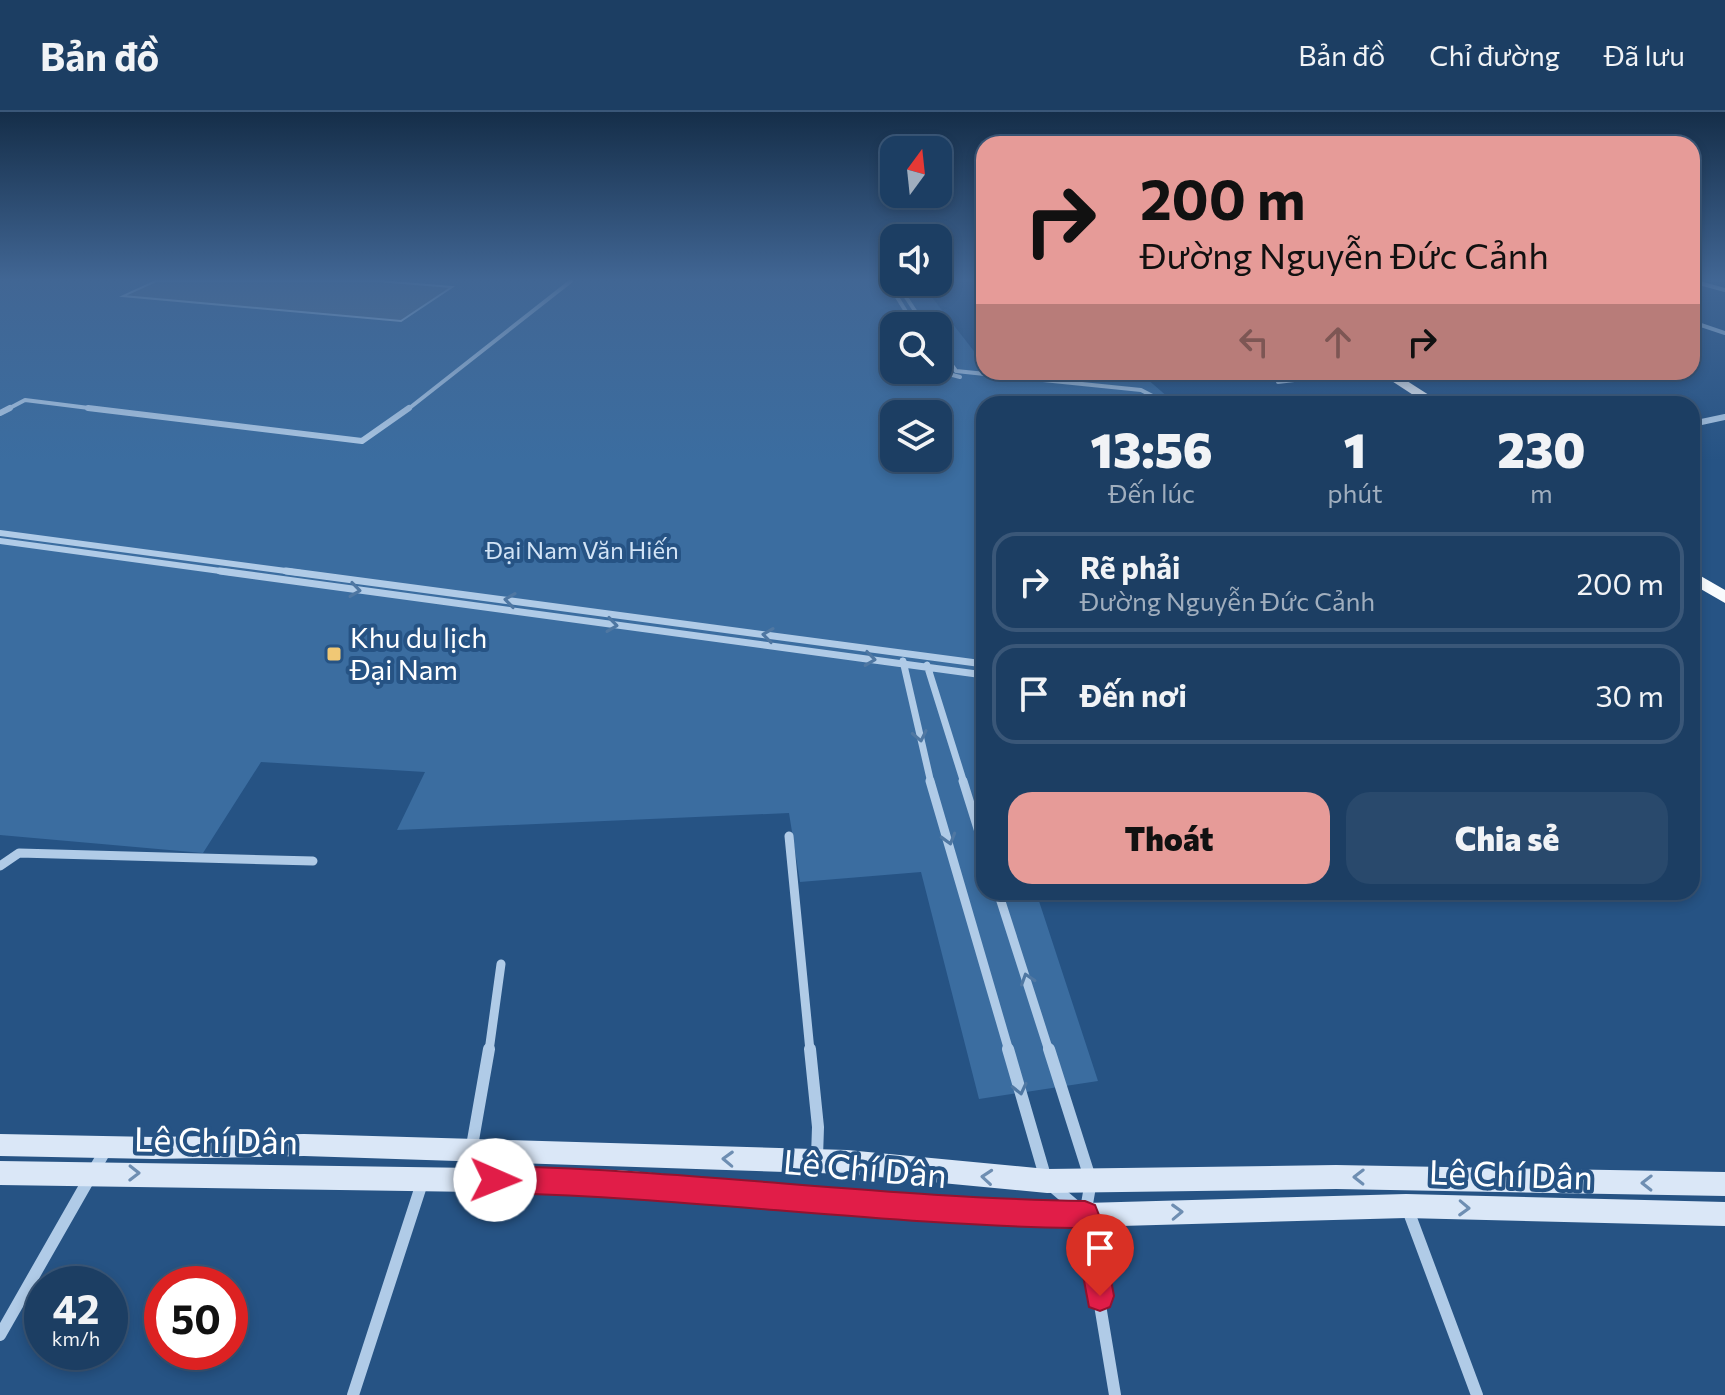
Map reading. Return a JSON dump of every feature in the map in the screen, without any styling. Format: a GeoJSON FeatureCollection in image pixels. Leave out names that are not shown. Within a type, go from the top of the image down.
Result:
{"type":"FeatureCollection","features":[{"type":"Feature","properties":{"kind":"highway"},"geometry":{"type":"LineString","coordinates":[[1380,380],[1405,396]]}},
{"type":"Feature","properties":{"kind":"highway"},"geometry":{"type":"LineString","coordinates":[[1397,380],[1423,396]]}},
{"type":"Feature","properties":{"kind":"highway"},"geometry":{"type":"LineString","coordinates":[[1700,566],[1725,581]]}},
{"type":"Feature","properties":{"kind":"highway"},"geometry":{"type":"LineString","coordinates":[[1700,581],[1725,598]]}},
{"type":"Feature","properties":{"kind":"main road","name":"Lê Chí Dân"},"geometry":{"type":"LineString","coordinates":[[0,1145],[304,1145],[817,1162],[1047,1181],[1336,1177],[1725,1184]]}},
{"type":"Feature","properties":{"kind":"main road","name":"Lê Chí Dân"},"geometry":{"type":"LineString","coordinates":[[0,1173],[617,1182],[985,1213],[1085,1215],[1406,1206],[1725,1214]]}},
{"type":"Feature","properties":{"kind":"street"},"geometry":{"type":"LineString","coordinates":[[0,413],[25,400],[362,441],[495,341]]}},
{"type":"Feature","properties":{"kind":"street"},"geometry":{"type":"LineString","coordinates":[[952,365],[956,371],[976,373]]}},
{"type":"Feature","properties":{"kind":"street"},"geometry":{"type":"LineString","coordinates":[[952,375],[976,379]]}},
{"type":"Feature","properties":{"kind":"street"},"geometry":{"type":"LineString","coordinates":[[989,380],[1138,392],[1145,396]]}},
{"type":"Feature","properties":{"kind":"street"},"geometry":{"type":"LineString","coordinates":[[1044,380],[1141,390],[1153,396]]}},
{"type":"Feature","properties":{"kind":"street"},"geometry":{"type":"LineString","coordinates":[[1278,382],[1294,380]]}},
{"type":"Feature","properties":{"kind":"street"},"geometry":{"type":"LineString","coordinates":[[1700,422],[1725,417]]}},
{"type":"Feature","properties":{"kind":"street"},"geometry":{"type":"LineString","coordinates":[[0,533],[902,658]]}},
{"type":"Feature","properties":{"kind":"street"},"geometry":{"type":"LineString","coordinates":[[0,541],[902,658],[976,664]]}},
{"type":"Feature","properties":{"kind":"street"},"geometry":{"type":"LineString","coordinates":[[902,658],[926,765],[1047,1181],[1085,1215]]}},
{"type":"Feature","properties":{"kind":"street"},"geometry":{"type":"LineString","coordinates":[[926,661],[976,673]]}},
{"type":"Feature","properties":{"kind":"street"},"geometry":{"type":"LineString","coordinates":[[926,661],[976,822]]}},
{"type":"Feature","properties":{"kind":"street"},"geometry":{"type":"LineString","coordinates":[[789,836],[817,1114],[817,1162]]}},
{"type":"Feature","properties":{"kind":"street"},"geometry":{"type":"LineString","coordinates":[[0,866],[19,853],[313,861]]}},
{"type":"Feature","properties":{"kind":"street"},"geometry":{"type":"LineString","coordinates":[[1001,900],[1091,1181],[1085,1215],[1115,1395]]}},
{"type":"Feature","properties":{"kind":"street"},"geometry":{"type":"LineString","coordinates":[[470,1151],[498,1001],[501,964]]}},
{"type":"Feature","properties":{"kind":"street"},"geometry":{"type":"LineString","coordinates":[[0,1335],[107,1147]]}},
{"type":"Feature","properties":{"kind":"street"},"geometry":{"type":"LineString","coordinates":[[353,1395],[423,1178]]}},
{"type":"Feature","properties":{"kind":"street"},"geometry":{"type":"LineString","coordinates":[[1406,1206],[1477,1395]]}},
{"type":"Feature","properties":{"kind":"green space","name":"Đại Nam Văn Hiến"},"geometry":{"type":"Polygon","coordinates":[[[0,341],[880,341],[880,384],[952,384],[952,341],[966,341],[976,354],[976,380],[1148,380],[1167,396],[976,396],[976,900],[1039,900],[1098,1081],[979,1099],[921,872],[800,882],[789,813],[397,830],[425,772],[261,762],[203,853],[0,835],[0,341]]]}},
{"type":"Feature","properties":{"kind":"place","name":"Khu du lịch Đại Nam"},"geometry":{"type":"Point","coordinates":[334,654]}},
{"type":"Feature","properties":{"kind":"route"},"geometry":{"type":"LineString","coordinates":[[495,1180],[617,1182],[985,1213],[1085,1215],[1100,1296]]}}]}
